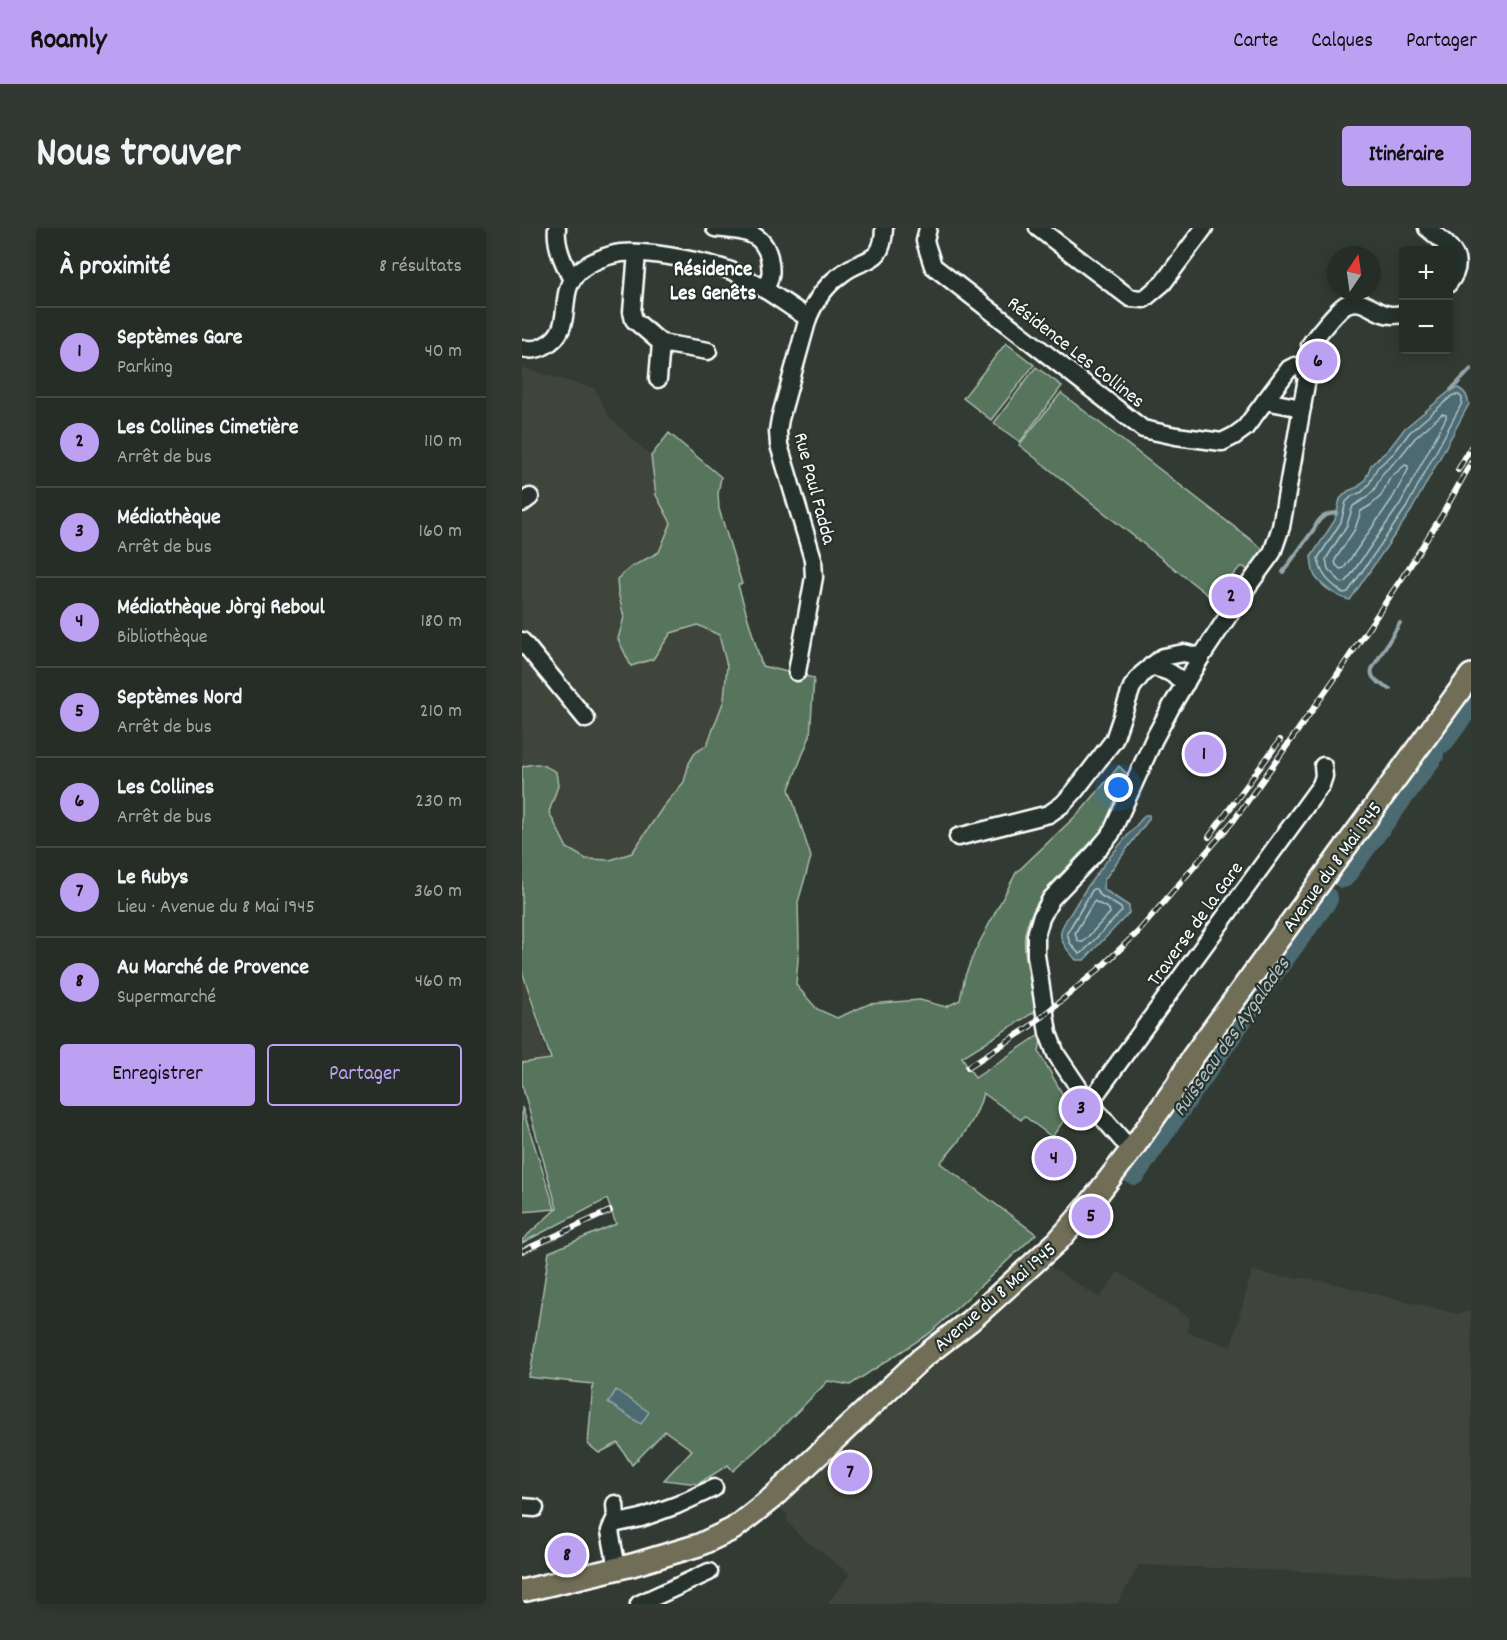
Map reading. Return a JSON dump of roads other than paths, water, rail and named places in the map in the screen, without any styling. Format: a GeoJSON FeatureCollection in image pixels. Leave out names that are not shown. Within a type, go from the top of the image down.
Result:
{"type":"FeatureCollection","features":[{"type":"Feature","properties":{"kind":"main road","name":"Avenue du 8 Mai 1945"},"geometry":{"type":"LineString","coordinates":[[528,1594],[699,1545],[733,1529],[772,1498],[922,1358],[971,1320],[1058,1241],[1086,1209],[1128,1144],[1177,1085],[1192,1058],[1471,675]]}},
{"type":"Feature","properties":{"kind":"street"},"geometry":{"type":"LineString","coordinates":[[557,228],[558,245],[572,280]]}},
{"type":"Feature","properties":{"kind":"street"},"geometry":{"type":"LineString","coordinates":[[715,228],[756,235],[765,245],[770,260],[771,276],[765,290]]}},
{"type":"Feature","properties":{"kind":"street","name":"Rue Paul Fadda"},"geometry":{"type":"LineString","coordinates":[[797,672],[814,577],[813,560],[779,445],[778,431],[808,318],[815,303],[839,275],[876,256],[881,249],[884,228]]}},
{"type":"Feature","properties":{"kind":"street","name":"Résidence Les Collines"},"geometry":{"type":"LineString","coordinates":[[928,228],[925,241],[933,266],[1143,429],[1176,436],[1222,442],[1245,428],[1289,369],[1295,366],[1344,305],[1353,302],[1363,303],[1381,314],[1392,316],[1399,314]]}},
{"type":"Feature","properties":{"kind":"street"},"geometry":{"type":"LineString","coordinates":[[1038,228],[1130,298],[1144,299],[1163,283],[1204,228]]}},
{"type":"Feature","properties":{"kind":"street"},"geometry":{"type":"LineString","coordinates":[[1427,228],[1449,246]]}},
{"type":"Feature","properties":{"kind":"street"},"geometry":{"type":"LineString","coordinates":[[1453,252],[1458,265],[1453,278]]}},
{"type":"Feature","properties":{"kind":"street"},"geometry":{"type":"LineString","coordinates":[[637,253],[632,312],[634,320],[661,343],[708,351]]}},
{"type":"Feature","properties":{"kind":"street"},"geometry":{"type":"LineString","coordinates":[[522,348],[527,350],[540,348],[552,342],[563,327],[567,292],[572,280],[587,266],[603,258],[619,254],[637,253],[690,261],[741,275],[808,318]]}},
{"type":"Feature","properties":{"kind":"street"},"geometry":{"type":"LineString","coordinates":[[1128,1144],[1090,1102],[1056,1054],[1048,1033],[1036,955],[1036,935],[1041,918],[1051,899],[1111,834],[1154,739],[1186,683],[1201,657],[1272,553],[1281,527],[1316,337]]}},
{"type":"Feature","properties":{"kind":"street"},"geometry":{"type":"LineString","coordinates":[[658,379],[661,343]]}},
{"type":"Feature","properties":{"kind":"street"},"geometry":{"type":"LineString","coordinates":[[1295,366],[1302,368],[1307,378]]}},
{"type":"Feature","properties":{"kind":"street"},"geometry":{"type":"LineString","coordinates":[[1265,401],[1302,408]]}},
{"type":"Feature","properties":{"kind":"street"},"geometry":{"type":"LineString","coordinates":[[522,641],[586,719]]}},
{"type":"Feature","properties":{"kind":"street"},"geometry":{"type":"LineString","coordinates":[[958,837],[1049,814],[1063,804],[1114,740],[1132,687],[1142,674],[1163,657],[1185,653],[1201,657]]}},
{"type":"Feature","properties":{"kind":"street"},"geometry":{"type":"LineString","coordinates":[[1151,666],[1169,672],[1186,683]]}},
{"type":"Feature","properties":{"kind":"street","name":"Traverse de la Gare"},"geometry":{"type":"LineString","coordinates":[[1090,1102],[1321,785],[1324,776],[1323,766]]}},
{"type":"Feature","properties":{"kind":"street"},"geometry":{"type":"LineString","coordinates":[[613,1524],[641,1518],[677,1506],[714,1488]]}},
{"type":"Feature","properties":{"kind":"street"},"geometry":{"type":"LineString","coordinates":[[615,1504],[616,1517],[610,1531],[617,1568]]}},
{"type":"Feature","properties":{"kind":"street"},"geometry":{"type":"LineString","coordinates":[[639,1604],[709,1572]]}},
{"type":"Feature","properties":{"kind":"water"},"geometry":{"type":"Polygon","coordinates":[[[1458,388],[1466,395],[1469,404],[1411,511],[1350,600],[1336,594],[1321,584],[1315,576],[1311,557],[1335,520],[1340,499],[1365,480],[1371,465],[1389,449],[1405,428],[1451,390],[1458,388]]]}},
{"type":"Feature","properties":{"kind":"water"},"geometry":{"type":"Polygon","coordinates":[[[1145,815],[1149,815],[1149,819],[1104,880],[1103,889],[1129,906],[1129,913],[1084,960],[1076,960],[1061,936],[1064,924],[1097,873],[1145,815]]]}},
{"type":"Feature","properties":{"kind":"water"},"geometry":{"type":"Polygon","coordinates":[[[616,1390],[649,1412],[641,1424],[608,1403],[616,1390]]]}},
{"type":"Feature","properties":{"kind":"waterway"},"geometry":{"type":"LineString","coordinates":[[1451,390],[1471,369]]}},
{"type":"Feature","properties":{"kind":"waterway"},"geometry":{"type":"LineString","coordinates":[[1283,572],[1320,519],[1337,513]]}},
{"type":"Feature","properties":{"kind":"waterway"},"geometry":{"type":"LineString","coordinates":[[1390,689],[1374,679],[1372,669],[1400,623]]}},
{"type":"Feature","properties":{"kind":"waterway","name":"Ruisseau des Aygalades"},"geometry":{"type":"LineString","coordinates":[[1442,741],[1471,702]]}},
{"type":"Feature","properties":{"kind":"waterway","name":"Ruisseau des Aygalades"},"geometry":{"type":"LineString","coordinates":[[1384,820],[1432,755]]}},
{"type":"Feature","properties":{"kind":"waterway","name":"Ruisseau des Aygalades"},"geometry":{"type":"LineString","coordinates":[[1343,876],[1381,824]]}},
{"type":"Feature","properties":{"kind":"waterway","name":"Ruisseau des Aygalades"},"geometry":{"type":"LineString","coordinates":[[1134,1173],[1256,994],[1326,899]]}},
{"type":"Feature","properties":{"kind":"railway"},"geometry":{"type":"LineString","coordinates":[[1458,470],[1471,447]]}},
{"type":"Feature","properties":{"kind":"railway"},"geometry":{"type":"LineString","coordinates":[[968,1067],[1028,1028],[1098,970],[1139,931],[1234,820],[1333,681],[1408,569],[1471,463]]}},
{"type":"Feature","properties":{"kind":"railway"},"geometry":{"type":"LineString","coordinates":[[1209,837],[1280,740]]}},
{"type":"Feature","properties":{"kind":"railway"},"geometry":{"type":"LineString","coordinates":[[522,1251],[610,1211]]}},
{"type":"Feature","properties":{"kind":"place","name":"Les Collines"},"geometry":{"type":"Point","coordinates":[1318,361]}},
{"type":"Feature","properties":{"kind":"place","name":"Les Collines Cimetière"},"geometry":{"type":"Point","coordinates":[1231,596]}},
{"type":"Feature","properties":{"kind":"place","name":"Septèmes Gare"},"geometry":{"type":"Point","coordinates":[1204,754]}},
{"type":"Feature","properties":{"kind":"place","name":"Médiathèque"},"geometry":{"type":"Point","coordinates":[1081,1108]}},
{"type":"Feature","properties":{"kind":"place","name":"Médiathèque Jòrgi Reboul"},"geometry":{"type":"Point","coordinates":[1054,1158]}},
{"type":"Feature","properties":{"kind":"place","name":"Septèmes Nord"},"geometry":{"type":"Point","coordinates":[1091,1216]}},
{"type":"Feature","properties":{"kind":"place","name":"Le Rubys"},"geometry":{"type":"Point","coordinates":[850,1472]}},
{"type":"Feature","properties":{"kind":"place","name":"Au Marché de Provence"},"geometry":{"type":"Point","coordinates":[567,1555]}},
{"type":"Feature","properties":{"kind":"district","name":"Résidence Les Genêts"},"geometry":{"type":"Point","coordinates":[713,280]}}]}
